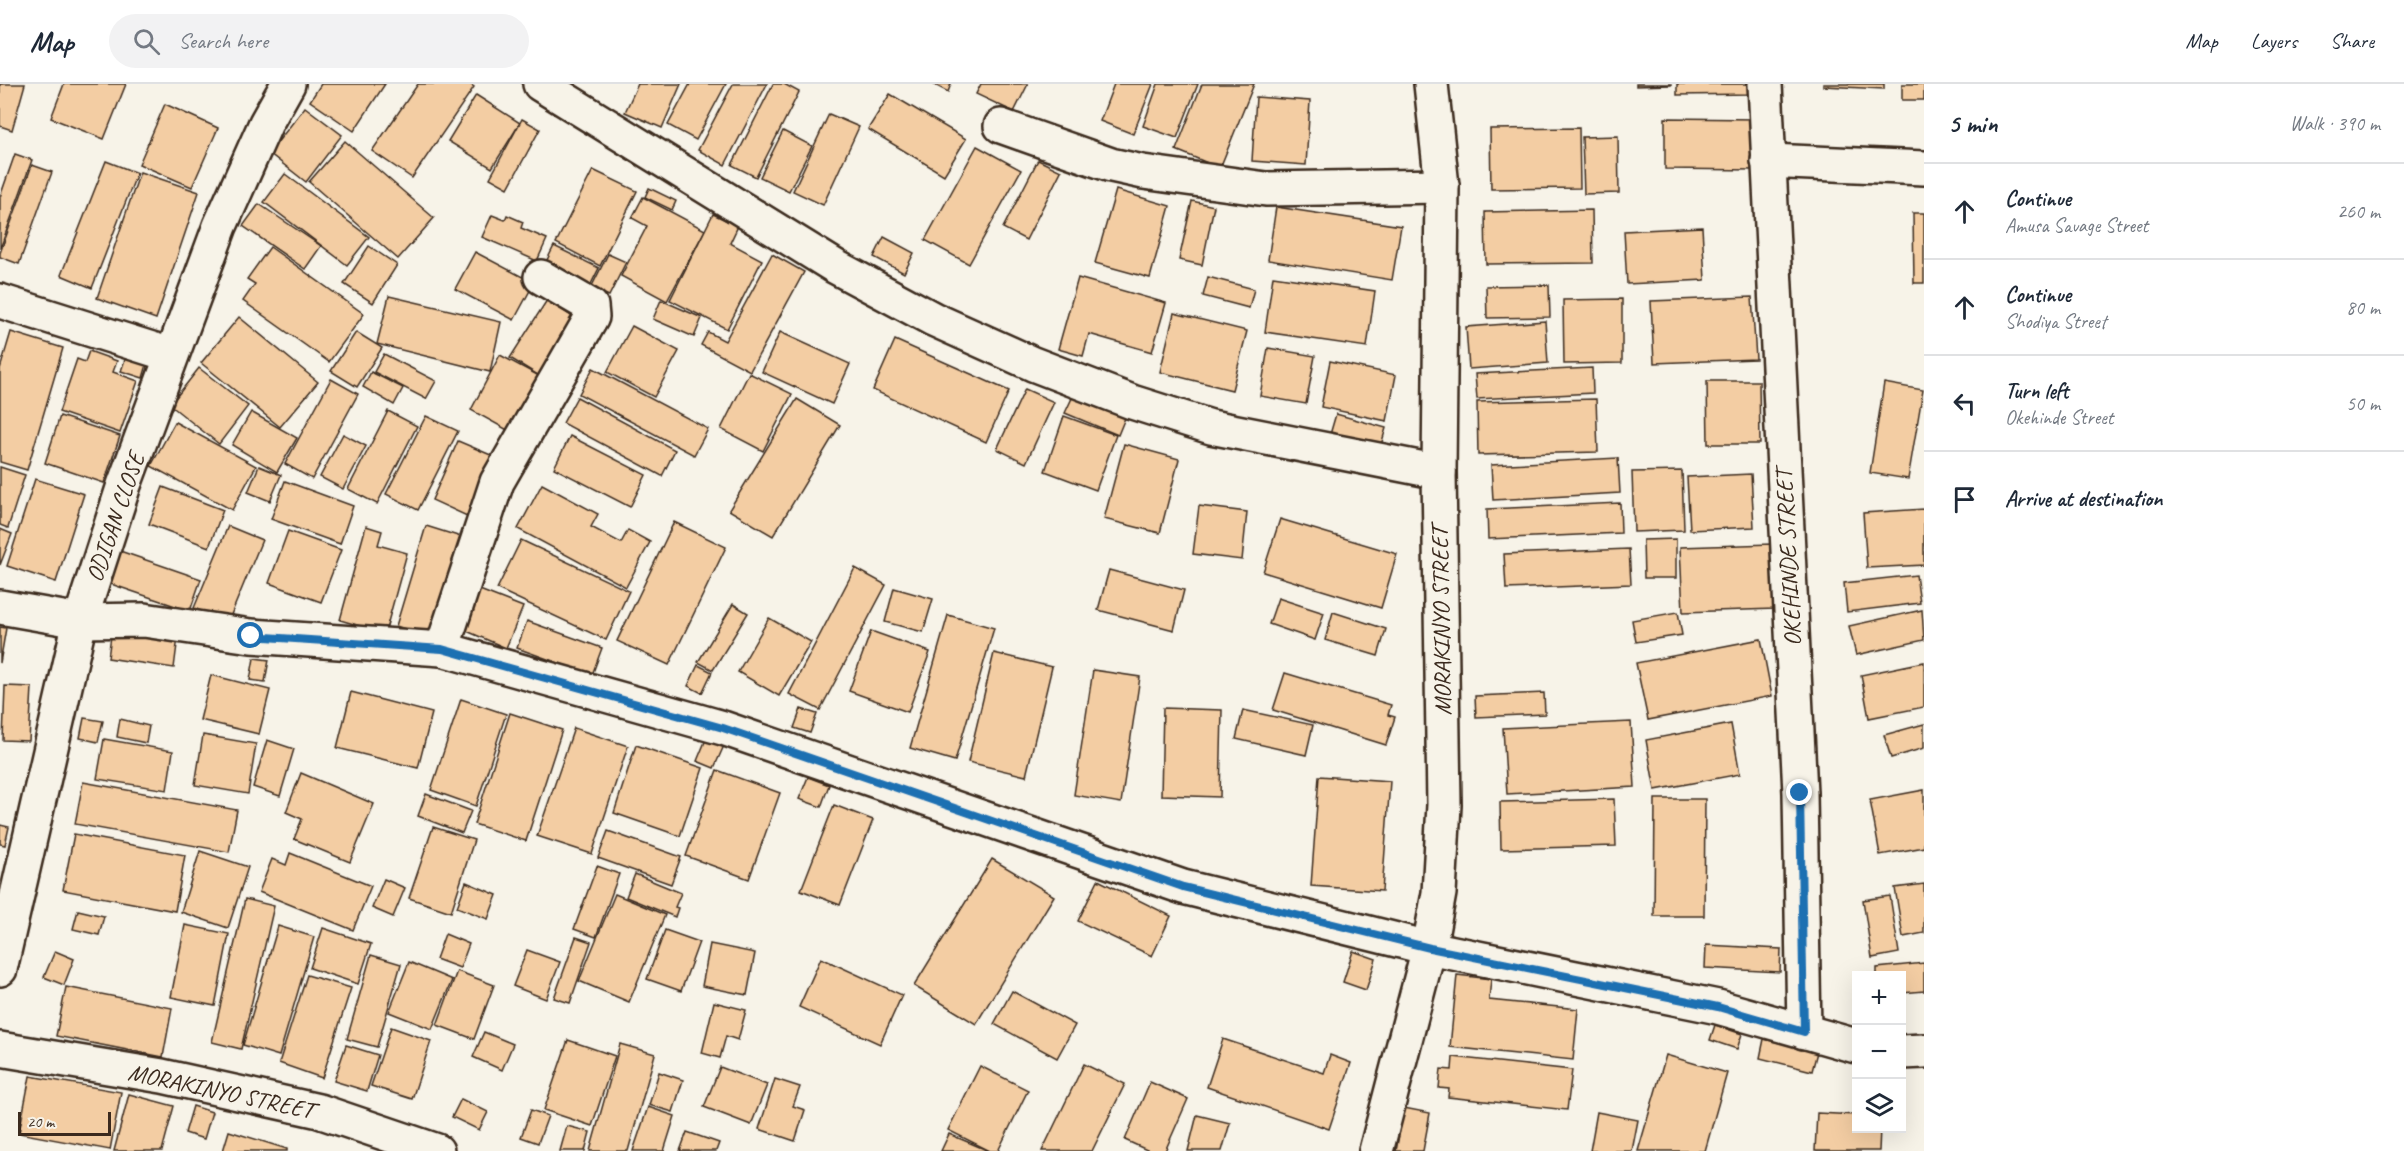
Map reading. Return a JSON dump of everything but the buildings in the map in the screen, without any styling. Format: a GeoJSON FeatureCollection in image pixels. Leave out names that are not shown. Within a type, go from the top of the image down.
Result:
{"type":"FeatureCollection","features":[{"type":"Feature","properties":{"kind":"street","name":"ODIGAN CLOSE"},"geometry":{"type":"LineString","coordinates":[[0,969],[80,621],[124,485],[220,226],[266,123],[288,84]]}},
{"type":"Feature","properties":{"kind":"street"},"geometry":{"type":"LineString","coordinates":[[540,84],[836,267],[933,319],[1033,364],[1132,402],[1211,427],[1438,472]]}},
{"type":"Feature","properties":{"kind":"street","name":"MORAKINYO STREET"},"geometry":{"type":"LineString","coordinates":[[1376,1151],[1430,948],[1439,893],[1444,805],[1438,472],[1442,186],[1431,84]]}},
{"type":"Feature","properties":{"kind":"street","name":"OKEHINDE STREET"},"geometry":{"type":"LineString","coordinates":[[1764,84],[1800,793],[1804,1032]]}},
{"type":"Feature","properties":{"kind":"street"},"geometry":{"type":"LineString","coordinates":[[1001,126],[1111,165],[1143,172],[1266,189],[1442,186]]}},
{"type":"Feature","properties":{"kind":"street"},"geometry":{"type":"LineString","coordinates":[[1768,161],[1924,168]]}},
{"type":"Feature","properties":{"kind":"street"},"geometry":{"type":"LineString","coordinates":[[442,649],[498,482],[592,317],[591,306],[541,277]]}},
{"type":"Feature","properties":{"kind":"street"},"geometry":{"type":"LineString","coordinates":[[0,301],[171,355]]}},
{"type":"Feature","properties":{"kind":"street"},"geometry":{"type":"LineString","coordinates":[[0,607],[80,621],[144,620],[251,636],[442,649],[723,728],[1183,887],[1430,948],[1718,1007],[1852,1045]]}},
{"type":"Feature","properties":{"kind":"street","name":"MORAKINYO STREET"},"geometry":{"type":"LineString","coordinates":[[0,1049],[162,1076],[319,1111],[436,1151]]}},
{"type":"Feature","properties":{"kind":"street"},"geometry":{"type":"LineString","coordinates":[[1906,1052],[1924,1051]]}},
{"type":"Feature","properties":{"kind":"route"},"geometry":{"type":"LineString","coordinates":[[251,636],[442,649],[723,728],[1183,887],[1430,948],[1718,1007],[1804,1032],[1800,793]]}}]}
